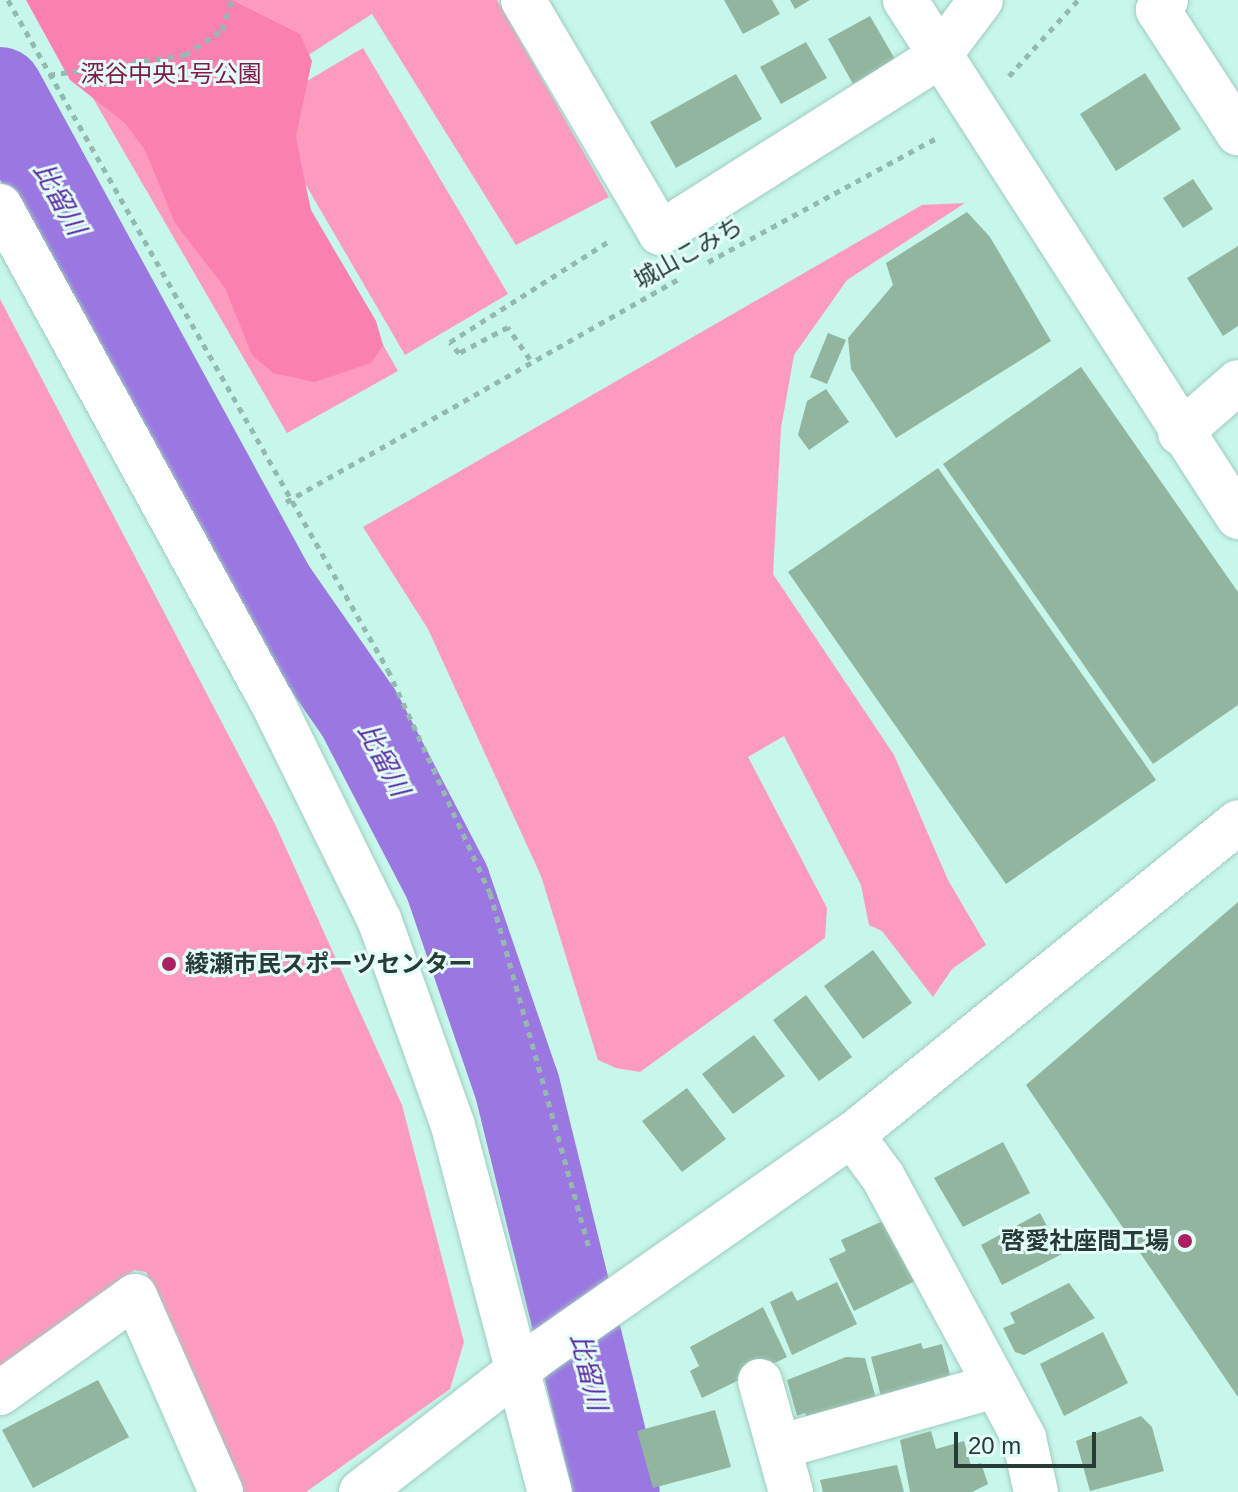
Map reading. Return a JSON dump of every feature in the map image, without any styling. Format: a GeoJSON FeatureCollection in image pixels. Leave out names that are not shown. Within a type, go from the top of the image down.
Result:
{"type":"FeatureCollection","features":[{"type":"Feature","properties":{"kind":"street"},"geometry":{"type":"LineString","coordinates":[[523,0],[660,233],[938,57],[981,0]]}},
{"type":"Feature","properties":{"kind":"street"},"geometry":{"type":"LineString","coordinates":[[905,0],[938,57],[1180,433],[1238,517]]}},
{"type":"Feature","properties":{"kind":"street"},"geometry":{"type":"LineString","coordinates":[[1166,0],[1158,10],[1238,133]]}},
{"type":"Feature","properties":{"kind":"street"},"geometry":{"type":"LineString","coordinates":[[0,206],[273,704],[368,893],[453,1126],[532,1359],[550,1492]]}},
{"type":"Feature","properties":{"kind":"street"},"geometry":{"type":"LineString","coordinates":[[1180,433],[1238,382]]}},
{"type":"Feature","properties":{"kind":"street"},"geometry":{"type":"LineString","coordinates":[[361,1492],[532,1359],[852,1135],[1238,822]]}},
{"type":"Feature","properties":{"kind":"street"},"geometry":{"type":"LineString","coordinates":[[852,1135],[883,1177],[1024,1438],[1036,1492]]}},
{"type":"Feature","properties":{"kind":"street"},"geometry":{"type":"LineString","coordinates":[[0,1393],[135,1296],[221,1492]]}},
{"type":"Feature","properties":{"kind":"street"},"geometry":{"type":"LineString","coordinates":[[760,1381],[791,1492]]}},
{"type":"Feature","properties":{"kind":"street"},"geometry":{"type":"LineString","coordinates":[[779,1447],[994,1386]]}},
{"type":"Feature","properties":{"kind":"path"},"geometry":{"type":"LineString","coordinates":[[8,0],[286,502],[388,670],[490,893],[590,1250]]}},
{"type":"Feature","properties":{"kind":"path"},"geometry":{"type":"LineString","coordinates":[[49,75],[185,55],[222,30],[232,0]]}},
{"type":"Feature","properties":{"kind":"path","name":"城山こみち"},"geometry":{"type":"LineString","coordinates":[[286,502],[530,359],[941,136],[1061,26],[1078,0]]}},
{"type":"Feature","properties":{"kind":"path"},"geometry":{"type":"LineString","coordinates":[[530,359],[508,327],[459,353],[450,342],[650,215]]}},
{"type":"Feature","properties":{"kind":"green space"},"geometry":{"type":"Polygon","coordinates":[[[26,0],[232,0],[300,34],[312,61],[296,136],[311,210],[376,321],[383,345],[371,363],[315,382],[273,373],[252,355],[225,288],[175,223],[145,150],[125,123],[70,80],[26,0]]]}},
{"type":"Feature","properties":{"kind":"green space","name":"深谷中央1号公園"},"geometry":{"type":"Polygon","coordinates":[[[36,0],[497,0],[609,197],[516,245],[372,14],[242,98],[398,371],[287,433],[36,0]]]}},
{"type":"Feature","properties":{"kind":"green space"},"geometry":{"type":"Polygon","coordinates":[[[363,48],[508,294],[405,355],[261,108],[363,48]]]}},
{"type":"Feature","properties":{"kind":"green space"},"geometry":{"type":"Polygon","coordinates":[[[965,203],[847,280],[794,355],[781,428],[773,574],[894,755],[948,880],[986,945],[952,969],[933,997],[882,931],[869,925],[861,885],[784,736],[748,757],[827,908],[825,938],[640,1072],[616,1068],[598,1060],[541,876],[428,629],[363,527],[922,205],[965,203]]]}},
{"type":"Feature","properties":{"kind":"green space","name":"綾瀬市民スポーツセンター"},"geometry":{"type":"Polygon","coordinates":[[[0,299],[275,824],[402,1105],[464,1342],[450,1389],[306,1492],[236,1492],[146,1272],[134,1270],[0,1373],[0,299]]]}},
{"type":"Feature","properties":{"kind":"building"},"geometry":{"type":"Polygon","coordinates":[[[724,0],[772,0],[780,14],[743,34],[724,0]]]}},
{"type":"Feature","properties":{"kind":"building"},"geometry":{"type":"Polygon","coordinates":[[[790,0],[810,0],[795,9],[790,0]]]}},
{"type":"Feature","properties":{"kind":"building"},"geometry":{"type":"Polygon","coordinates":[[[870,16],[896,61],[853,84],[828,39],[870,16]]]}},
{"type":"Feature","properties":{"kind":"building"},"geometry":{"type":"Polygon","coordinates":[[[806,42],[827,78],[781,104],[760,67],[806,42]]]}},
{"type":"Feature","properties":{"kind":"building"},"geometry":{"type":"Polygon","coordinates":[[[1145,73],[1181,129],[1116,171],[1080,114],[1145,73]]]}},
{"type":"Feature","properties":{"kind":"building"},"geometry":{"type":"Polygon","coordinates":[[[736,74],[762,119],[676,168],[650,122],[736,74]]]}},
{"type":"Feature","properties":{"kind":"building"},"geometry":{"type":"Polygon","coordinates":[[[1193,179],[1213,209],[1183,228],[1163,198],[1193,179]]]}},
{"type":"Feature","properties":{"kind":"building"},"geometry":{"type":"Polygon","coordinates":[[[967,212],[990,237],[1051,341],[896,438],[851,369],[848,338],[893,285],[886,263],[967,212]]]}},
{"type":"Feature","properties":{"kind":"building"},"geometry":{"type":"Polygon","coordinates":[[[1238,246],[1238,326],[1223,336],[1187,278],[1238,246]]]}},
{"type":"Feature","properties":{"kind":"building"},"geometry":{"type":"Polygon","coordinates":[[[828,333],[846,340],[827,384],[810,377],[828,333]]]}},
{"type":"Feature","properties":{"kind":"building"},"geometry":{"type":"Polygon","coordinates":[[[1081,367],[1238,592],[1238,705],[1153,764],[943,464],[1081,367]]]}},
{"type":"Feature","properties":{"kind":"building"},"geometry":{"type":"Polygon","coordinates":[[[826,389],[849,422],[809,450],[798,435],[807,401],[826,389]]]}},
{"type":"Feature","properties":{"kind":"building"},"geometry":{"type":"Polygon","coordinates":[[[938,468],[1156,780],[1006,884],[788,572],[938,468]]]}},
{"type":"Feature","properties":{"kind":"building","name":"啓愛社座間工場"},"geometry":{"type":"Polygon","coordinates":[[[1238,902],[1238,1397],[1026,1085],[1238,902]]]}},
{"type":"Feature","properties":{"kind":"building"},"geometry":{"type":"Polygon","coordinates":[[[873,950],[912,1003],[863,1039],[824,986],[873,950]]]}},
{"type":"Feature","properties":{"kind":"building"},"geometry":{"type":"Polygon","coordinates":[[[806,995],[852,1057],[819,1081],[773,1020],[806,995]]]}},
{"type":"Feature","properties":{"kind":"building"},"geometry":{"type":"Polygon","coordinates":[[[754,1035],[785,1076],[733,1114],[702,1074],[754,1035]]]}},
{"type":"Feature","properties":{"kind":"building"},"geometry":{"type":"Polygon","coordinates":[[[687,1088],[726,1139],[682,1172],[642,1121],[687,1088]]]}},
{"type":"Feature","properties":{"kind":"building"},"geometry":{"type":"Polygon","coordinates":[[[1003,1142],[1030,1193],[963,1227],[934,1178],[1003,1142]]]}},
{"type":"Feature","properties":{"kind":"building"},"geometry":{"type":"Polygon","coordinates":[[[1040,1213],[1062,1254],[1002,1285],[981,1245],[1040,1213]]]}},
{"type":"Feature","properties":{"kind":"building"},"geometry":{"type":"Polygon","coordinates":[[[885,1220],[915,1281],[854,1311],[829,1259],[846,1251],[841,1240],[885,1220]]]}},
{"type":"Feature","properties":{"kind":"building"},"geometry":{"type":"Polygon","coordinates":[[[837,1282],[857,1324],[792,1355],[770,1302],[792,1291],[797,1301],[837,1282]]]}},
{"type":"Feature","properties":{"kind":"building"},"geometry":{"type":"Polygon","coordinates":[[[1069,1283],[1095,1318],[1024,1355],[1015,1352],[1003,1328],[1015,1323],[1010,1313],[1069,1283]]]}},
{"type":"Feature","properties":{"kind":"building"},"geometry":{"type":"Polygon","coordinates":[[[763,1307],[787,1357],[702,1398],[690,1371],[699,1366],[690,1347],[763,1307]]]}},
{"type":"Feature","properties":{"kind":"building"},"geometry":{"type":"Polygon","coordinates":[[[1103,1332],[1128,1383],[1064,1416],[1040,1364],[1103,1332]]]}},
{"type":"Feature","properties":{"kind":"building"},"geometry":{"type":"Polygon","coordinates":[[[921,1343],[923,1349],[942,1344],[950,1375],[882,1400],[871,1357],[921,1343]]]}},
{"type":"Feature","properties":{"kind":"building"},"geometry":{"type":"Polygon","coordinates":[[[846,1357],[865,1358],[877,1403],[808,1422],[805,1413],[797,1416],[787,1380],[846,1357]]]}},
{"type":"Feature","properties":{"kind":"building"},"geometry":{"type":"Polygon","coordinates":[[[98,1380],[129,1437],[33,1488],[2,1430],[98,1380]]]}},
{"type":"Feature","properties":{"kind":"building"},"geometry":{"type":"Polygon","coordinates":[[[715,1410],[731,1467],[653,1488],[637,1431],[715,1410]]]}},
{"type":"Feature","properties":{"kind":"building"},"geometry":{"type":"Polygon","coordinates":[[[1141,1416],[1152,1427],[1164,1471],[1090,1491],[1076,1441],[1141,1416]]]}},
{"type":"Feature","properties":{"kind":"building"},"geometry":{"type":"Polygon","coordinates":[[[931,1431],[936,1449],[964,1441],[971,1466],[981,1463],[988,1484],[972,1492],[910,1492],[900,1440],[931,1431]]]}},
{"type":"Feature","properties":{"kind":"building"},"geometry":{"type":"Polygon","coordinates":[[[897,1465],[904,1492],[823,1492],[820,1480],[897,1465]]]}},
{"type":"Feature","properties":{"kind":"waterway","name":"比留川"},"geometry":{"type":"LineString","coordinates":[[0,90],[272,588],[359,713],[447,882],[517,1086],[617,1492]]}},
{"type":"Feature","properties":{"kind":"place","name":"綾瀬市民スポーツセンター"},"geometry":{"type":"Point","coordinates":[169,964]}},
{"type":"Feature","properties":{"kind":"place","name":"啓愛社座間工場"},"geometry":{"type":"Point","coordinates":[1185,1241]}}]}
